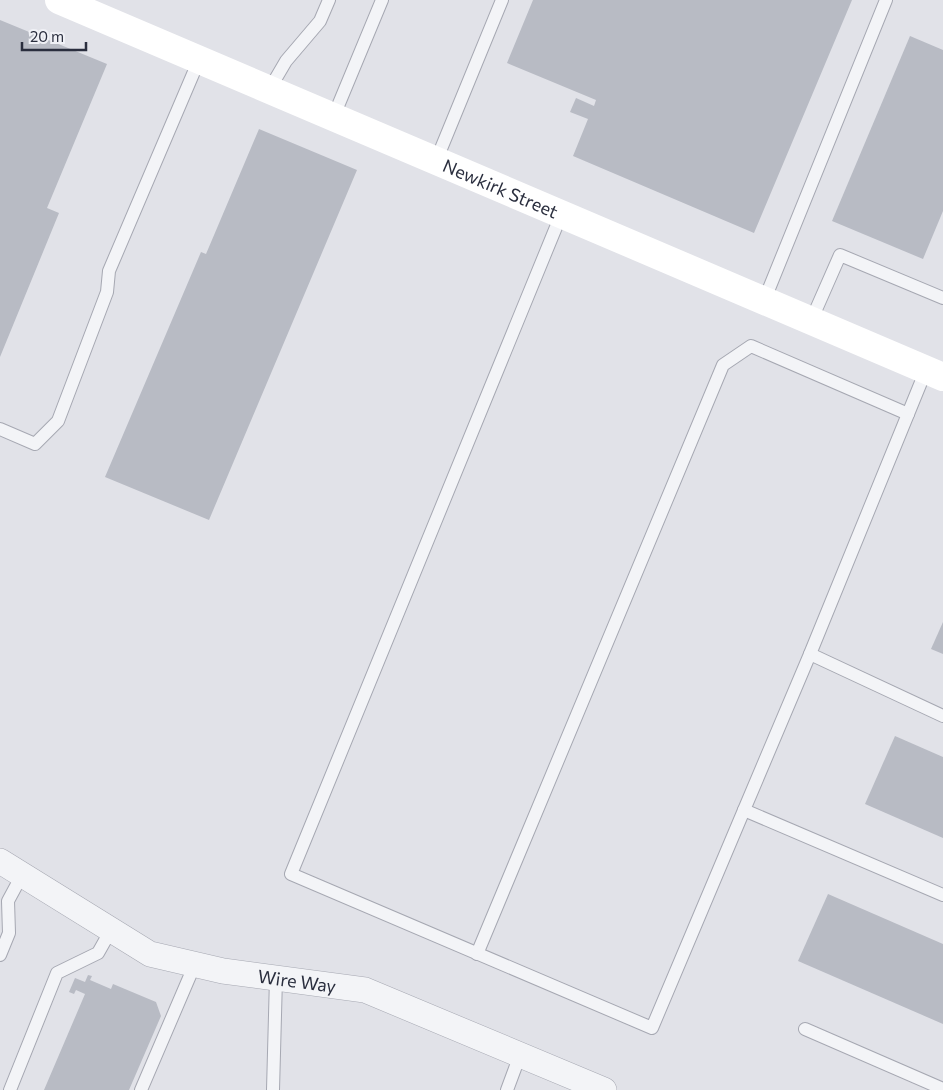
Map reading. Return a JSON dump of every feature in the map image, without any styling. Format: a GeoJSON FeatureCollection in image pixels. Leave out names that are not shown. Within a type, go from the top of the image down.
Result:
{"type":"FeatureCollection","features":[{"type":"Feature","properties":{"kind":"street","name":"Newkirk Street"},"geometry":{"type":"LineString","coordinates":[[59,0],[935,373]]}},
{"type":"Feature","properties":{"kind":"street","name":"Wire Way"},"geometry":{"type":"LineString","coordinates":[[0,860],[150,954],[223,971],[365,990],[604,1090]]}},
{"type":"Feature","properties":{"kind":"lane"},"geometry":{"type":"LineString","coordinates":[[269,90],[286,61],[320,21],[328,0]]}},
{"type":"Feature","properties":{"kind":"lane"},"geometry":{"type":"LineString","coordinates":[[333,118],[382,0]]}},
{"type":"Feature","properties":{"kind":"lane"},"geometry":{"type":"LineString","coordinates":[[436,161],[502,0]]}},
{"type":"Feature","properties":{"kind":"lane"},"geometry":{"type":"LineString","coordinates":[[764,301],[886,0]]}},
{"type":"Feature","properties":{"kind":"lane"},"geometry":{"type":"LineString","coordinates":[[0,429],[35,444],[58,421],[107,292],[109,271],[199,60]]}},
{"type":"Feature","properties":{"kind":"lane"},"geometry":{"type":"LineString","coordinates":[[561,215],[292,874],[652,1028],[810,654],[908,414],[935,373]]}},
{"type":"Feature","properties":{"kind":"lane"},"geometry":{"type":"LineString","coordinates":[[811,321],[840,255],[943,298]]}},
{"type":"Feature","properties":{"kind":"lane"},"geometry":{"type":"LineString","coordinates":[[477,954],[723,365],[751,346],[908,414]]}},
{"type":"Feature","properties":{"kind":"lane"},"geometry":{"type":"LineString","coordinates":[[810,654],[943,716]]}},
{"type":"Feature","properties":{"kind":"lane"},"geometry":{"type":"LineString","coordinates":[[744,810],[943,895]]}},
{"type":"Feature","properties":{"kind":"lane"},"geometry":{"type":"LineString","coordinates":[[0,955],[9,933],[8,902],[22,875]]}},
{"type":"Feature","properties":{"kind":"lane"},"geometry":{"type":"LineString","coordinates":[[10,1090],[57,973],[98,953],[112,930]]}},
{"type":"Feature","properties":{"kind":"lane"},"geometry":{"type":"LineString","coordinates":[[140,1090],[195,964]]}},
{"type":"Feature","properties":{"kind":"lane"},"geometry":{"type":"LineString","coordinates":[[274,1090],[276,978]]}},
{"type":"Feature","properties":{"kind":"lane"},"geometry":{"type":"LineString","coordinates":[[805,1029],[943,1089]]}},
{"type":"Feature","properties":{"kind":"lane"},"geometry":{"type":"LineString","coordinates":[[507,1090],[520,1055]]}},
{"type":"Feature","properties":{"kind":"building"},"geometry":{"type":"Polygon","coordinates":[[[533,0],[852,0],[754,233],[573,156],[588,119],[570,112],[576,98],[594,106],[596,100],[507,63],[533,0]]]}},
{"type":"Feature","properties":{"kind":"building"},"geometry":{"type":"Polygon","coordinates":[[[0,20],[107,64],[47,208],[59,213],[0,357],[0,20]]]}},
{"type":"Feature","properties":{"kind":"building"},"geometry":{"type":"Polygon","coordinates":[[[910,36],[943,50],[943,211],[923,259],[832,221],[910,36]]]}},
{"type":"Feature","properties":{"kind":"building"},"geometry":{"type":"Polygon","coordinates":[[[259,129],[357,170],[209,520],[105,477],[201,252],[206,254],[259,129]]]}},
{"type":"Feature","properties":{"kind":"building"},"geometry":{"type":"Polygon","coordinates":[[[943,622],[943,654],[931,649],[943,622]]]}},
{"type":"Feature","properties":{"kind":"building"},"geometry":{"type":"Polygon","coordinates":[[[895,736],[943,757],[943,838],[865,804],[895,736]]]}},
{"type":"Feature","properties":{"kind":"building"},"geometry":{"type":"Polygon","coordinates":[[[828,894],[943,944],[943,1024],[798,961],[828,894]]]}},
{"type":"Feature","properties":{"kind":"building"},"geometry":{"type":"Polygon","coordinates":[[[88,975],[92,976],[90,980],[111,989],[113,984],[156,1002],[161,1016],[129,1090],[44,1090],[85,994],[76,990],[74,994],[69,992],[75,978],[85,982],[88,975]]]}}]}
